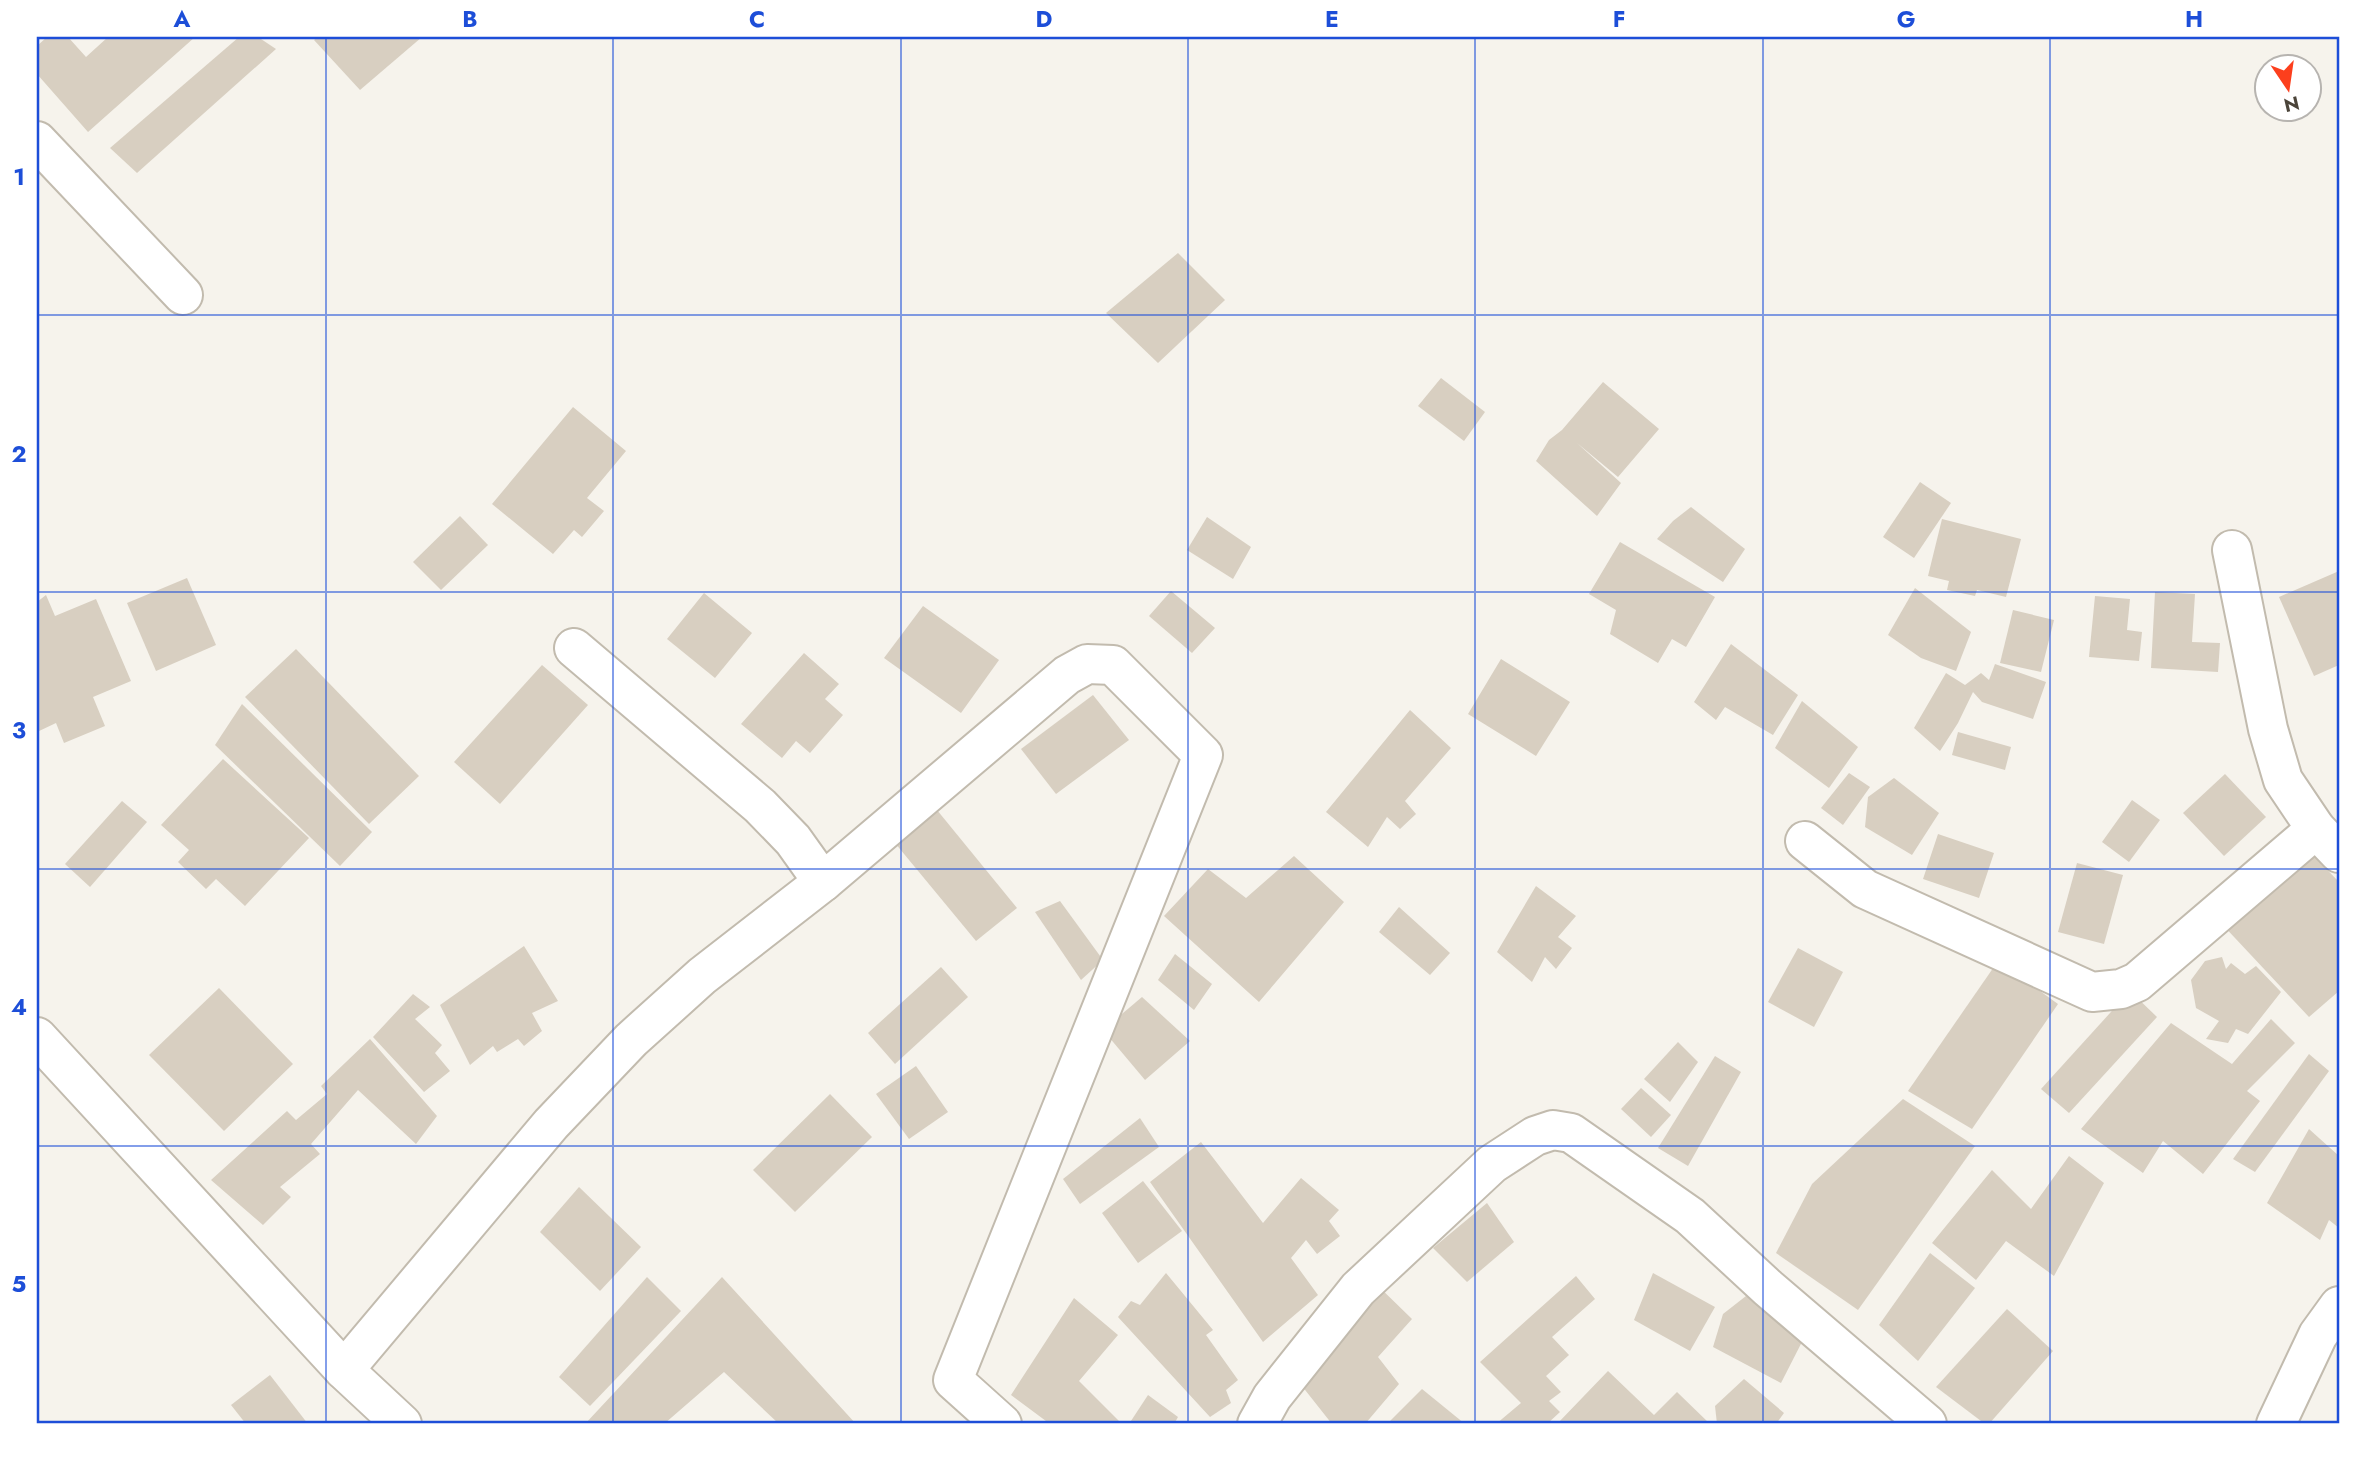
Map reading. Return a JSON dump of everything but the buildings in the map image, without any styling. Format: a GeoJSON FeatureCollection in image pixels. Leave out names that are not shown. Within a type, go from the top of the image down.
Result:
{"type":"FeatureCollection","features":[{"type":"Feature","properties":{"kind":"street"},"geometry":{"type":"LineString","coordinates":[[37,141],[183,295]]}},
{"type":"Feature","properties":{"kind":"street"},"geometry":{"type":"LineString","coordinates":[[1805,841],[1865,889],[2092,992],[2121,989],[2137,982],[2328,841],[2283,779],[2268,729],[2232,550]]}},
{"type":"Feature","properties":{"kind":"street"},"geometry":{"type":"LineString","coordinates":[[574,648],[760,806],[793,840],[823,882]]}},
{"type":"Feature","properties":{"kind":"street"},"geometry":{"type":"LineString","coordinates":[[344,1370],[551,1124],[631,1040],[702,975],[823,882],[1068,675],[1087,664],[1113,665],[1203,755],[953,1380],[1002,1424]]}},
{"type":"Feature","properties":{"kind":"street"},"geometry":{"type":"LineString","coordinates":[[37,1037],[344,1370],[402,1424]]}},
{"type":"Feature","properties":{"kind":"street"},"geometry":{"type":"LineString","coordinates":[[1257,1424],[1272,1397],[1358,1289],[1492,1164],[1535,1136],[1553,1130],[1571,1133],[1690,1216],[1768,1288],[1927,1424]]}},
{"type":"Feature","properties":{"kind":"street"},"geometry":{"type":"LineString","coordinates":[[2276,1424],[2318,1335],[2339,1306]]}}]}
